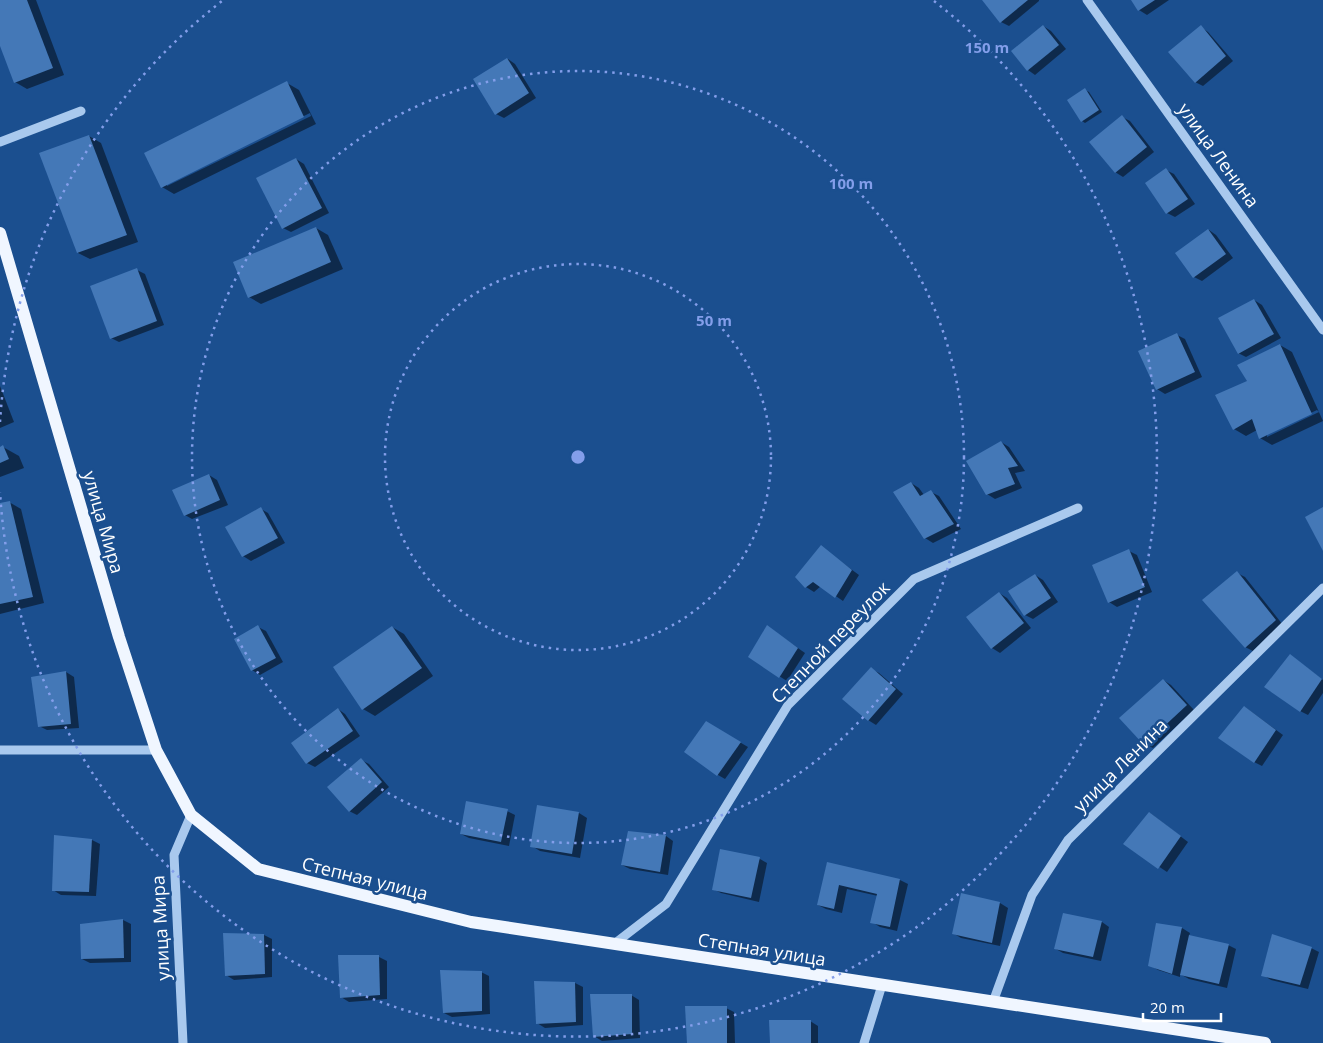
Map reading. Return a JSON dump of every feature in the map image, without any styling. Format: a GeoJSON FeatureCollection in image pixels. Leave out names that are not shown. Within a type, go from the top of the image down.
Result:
{"type":"FeatureCollection","features":[{"type":"Feature","properties":{"kind":"main road","name":"улица Мира"},"geometry":{"type":"LineString","coordinates":[[0,234],[119,636],[156,750],[191,814],[258,869]]}},
{"type":"Feature","properties":{"kind":"main road","name":"Степная улица"},"geometry":{"type":"LineString","coordinates":[[258,869],[471,922],[1265,1043]]}},
{"type":"Feature","properties":{"kind":"street","name":"улица Ленина"},"geometry":{"type":"LineString","coordinates":[[1087,0],[1323,330]]}},
{"type":"Feature","properties":{"kind":"street"},"geometry":{"type":"LineString","coordinates":[[0,142],[81,110]]}},
{"type":"Feature","properties":{"kind":"street","name":"Степной переулок"},"geometry":{"type":"LineString","coordinates":[[614,944],[666,904],[788,705],[914,579],[1078,508]]}},
{"type":"Feature","properties":{"kind":"street","name":"улица Ленина"},"geometry":{"type":"LineString","coordinates":[[993,1002],[1032,895],[1068,840],[1323,588]]}},
{"type":"Feature","properties":{"kind":"street"},"geometry":{"type":"LineString","coordinates":[[0,750],[156,750]]}},
{"type":"Feature","properties":{"kind":"street","name":"улица Мира"},"geometry":{"type":"LineString","coordinates":[[183,1043],[174,856],[191,814]]}},
{"type":"Feature","properties":{"kind":"street"},"geometry":{"type":"LineString","coordinates":[[864,1043],[882,985]]}},
{"type":"Feature","properties":{"kind":"building"},"geometry":{"type":"Polygon","coordinates":[[[0,0],[27,0],[53,68],[14,83],[0,46],[0,0]]]}},
{"type":"Feature","properties":{"kind":"building"},"geometry":{"type":"Polygon","coordinates":[[[982,0],[1028,0],[1000,23],[982,0]]]}},
{"type":"Feature","properties":{"kind":"building"},"geometry":{"type":"Polygon","coordinates":[[[1131,0],[1155,0],[1138,11],[1131,0]]]}},
{"type":"Feature","properties":{"kind":"building"},"geometry":{"type":"Polygon","coordinates":[[[1043,25],[1059,45],[1027,71],[1011,51],[1043,25]]]}},
{"type":"Feature","properties":{"kind":"building"},"geometry":{"type":"Polygon","coordinates":[[[1201,25],[1226,56],[1195,83],[1168,52],[1201,25]]]}},
{"type":"Feature","properties":{"kind":"building"},"geometry":{"type":"Polygon","coordinates":[[[507,58],[529,93],[495,115],[473,79],[507,58]]]}},
{"type":"Feature","properties":{"kind":"building"},"geometry":{"type":"Polygon","coordinates":[[[287,81],[304,117],[161,188],[144,153],[287,81]]]}},
{"type":"Feature","properties":{"kind":"building"},"geometry":{"type":"Polygon","coordinates":[[[1085,88],[1099,110],[1081,122],[1067,100],[1085,88]]]}},
{"type":"Feature","properties":{"kind":"building"},"geometry":{"type":"Polygon","coordinates":[[[1122,115],[1147,147],[1115,173],[1089,142],[1122,115]]]}},
{"type":"Feature","properties":{"kind":"building"},"geometry":{"type":"Polygon","coordinates":[[[89,135],[127,235],[77,253],[39,153],[89,135]]]}},
{"type":"Feature","properties":{"kind":"building"},"geometry":{"type":"Polygon","coordinates":[[[296,158],[322,208],[282,229],[256,178],[296,158]]]}},
{"type":"Feature","properties":{"kind":"building"},"geometry":{"type":"Polygon","coordinates":[[[1166,168],[1188,199],[1166,214],[1145,183],[1166,168]]]}},
{"type":"Feature","properties":{"kind":"building"},"geometry":{"type":"Polygon","coordinates":[[[316,227],[331,262],[248,298],[233,262],[316,227]]]}},
{"type":"Feature","properties":{"kind":"building"},"geometry":{"type":"Polygon","coordinates":[[[1208,229],[1226,254],[1193,278],[1175,253],[1208,229]]]}},
{"type":"Feature","properties":{"kind":"building"},"geometry":{"type":"Polygon","coordinates":[[[137,268],[157,321],[110,339],[90,286],[137,268]]]}},
{"type":"Feature","properties":{"kind":"building"},"geometry":{"type":"Polygon","coordinates":[[[1254,299],[1274,334],[1238,354],[1218,318],[1254,299]]]}},
{"type":"Feature","properties":{"kind":"building"},"geometry":{"type":"Polygon","coordinates":[[[1177,333],[1195,372],[1156,390],[1138,351],[1177,333]]]}},
{"type":"Feature","properties":{"kind":"building"},"geometry":{"type":"Polygon","coordinates":[[[1280,344],[1312,414],[1259,439],[1252,419],[1233,430],[1215,395],[1247,381],[1237,365],[1280,344]]]}},
{"type":"Feature","properties":{"kind":"building"},"geometry":{"type":"Polygon","coordinates":[[[1001,441],[1018,466],[1008,468],[1015,484],[986,495],[966,461],[1001,441]]]}},
{"type":"Feature","properties":{"kind":"building"},"geometry":{"type":"Polygon","coordinates":[[[3,445],[9,459],[0,463],[0,447],[3,445]]]}},
{"type":"Feature","properties":{"kind":"building"},"geometry":{"type":"Polygon","coordinates":[[[209,474],[220,500],[184,516],[172,490],[209,474]]]}},
{"type":"Feature","properties":{"kind":"building"},"geometry":{"type":"Polygon","coordinates":[[[911,482],[920,496],[931,490],[954,524],[924,539],[893,492],[911,482]]]}},
{"type":"Feature","properties":{"kind":"building"},"geometry":{"type":"Polygon","coordinates":[[[10,501],[33,597],[0,604],[0,503],[10,501]]]}},
{"type":"Feature","properties":{"kind":"building"},"geometry":{"type":"Polygon","coordinates":[[[261,507],[278,538],[242,557],[225,527],[261,507]]]}},
{"type":"Feature","properties":{"kind":"building"},"geometry":{"type":"Polygon","coordinates":[[[1323,507],[1323,551],[1305,517],[1323,507]]]}},
{"type":"Feature","properties":{"kind":"building"},"geometry":{"type":"Polygon","coordinates":[[[821,545],[852,570],[835,598],[813,582],[805,588],[795,577],[821,545]]]}},
{"type":"Feature","properties":{"kind":"building"},"geometry":{"type":"Polygon","coordinates":[[[1129,549],[1145,587],[1108,603],[1092,565],[1129,549]]]}},
{"type":"Feature","properties":{"kind":"building"},"geometry":{"type":"Polygon","coordinates":[[[1237,571],[1276,620],[1245,648],[1202,600],[1237,571]]]}},
{"type":"Feature","properties":{"kind":"building"},"geometry":{"type":"Polygon","coordinates":[[[1035,574],[1051,598],[1024,616],[1008,591],[1035,574]]]}},
{"type":"Feature","properties":{"kind":"building"},"geometry":{"type":"Polygon","coordinates":[[[999,592],[1024,623],[991,649],[966,617],[999,592]]]}},
{"type":"Feature","properties":{"kind":"building"},"geometry":{"type":"Polygon","coordinates":[[[258,625],[276,658],[251,671],[234,639],[258,625]]]}},
{"type":"Feature","properties":{"kind":"building"},"geometry":{"type":"Polygon","coordinates":[[[767,625],[798,648],[779,678],[748,657],[767,625]]]}},
{"type":"Feature","properties":{"kind":"building"},"geometry":{"type":"Polygon","coordinates":[[[392,626],[422,668],[362,710],[333,667],[392,626]]]}},
{"type":"Feature","properties":{"kind":"building"},"geometry":{"type":"Polygon","coordinates":[[[1290,654],[1322,679],[1300,712],[1264,687],[1290,654]]]}},
{"type":"Feature","properties":{"kind":"building"},"geometry":{"type":"Polygon","coordinates":[[[871,667],[896,689],[868,721],[842,699],[871,667]]]}},
{"type":"Feature","properties":{"kind":"building"},"geometry":{"type":"Polygon","coordinates":[[[66,671],[71,724],[38,727],[31,677],[66,671]]]}},
{"type":"Feature","properties":{"kind":"building"},"geometry":{"type":"Polygon","coordinates":[[[1163,679],[1187,705],[1144,745],[1119,718],[1163,679]]]}},
{"type":"Feature","properties":{"kind":"building"},"geometry":{"type":"Polygon","coordinates":[[[1244,706],[1276,730],[1254,763],[1218,738],[1244,706]]]}},
{"type":"Feature","properties":{"kind":"building"},"geometry":{"type":"Polygon","coordinates":[[[338,708],[353,731],[306,764],[291,743],[338,708]]]}},
{"type":"Feature","properties":{"kind":"building"},"geometry":{"type":"Polygon","coordinates":[[[706,721],[741,742],[717,776],[684,752],[706,721]]]}},
{"type":"Feature","properties":{"kind":"building"},"geometry":{"type":"Polygon","coordinates":[[[361,758],[382,782],[349,812],[327,787],[361,758]]]}},
{"type":"Feature","properties":{"kind":"building"},"geometry":{"type":"Polygon","coordinates":[[[466,801],[508,809],[501,842],[460,834],[466,801]]]}},
{"type":"Feature","properties":{"kind":"building"},"geometry":{"type":"Polygon","coordinates":[[[537,805],[579,812],[572,854],[530,847],[537,805]]]}},
{"type":"Feature","properties":{"kind":"building"},"geometry":{"type":"Polygon","coordinates":[[[1149,812],[1181,836],[1158,869],[1123,844],[1149,812]]]}},
{"type":"Feature","properties":{"kind":"building"},"geometry":{"type":"Polygon","coordinates":[[[628,831],[666,835],[660,872],[621,865],[628,831]]]}},
{"type":"Feature","properties":{"kind":"building"},"geometry":{"type":"Polygon","coordinates":[[[54,835],[92,839],[89,892],[52,891],[54,835]]]}},
{"type":"Feature","properties":{"kind":"building"},"geometry":{"type":"Polygon","coordinates":[[[720,849],[760,857],[751,898],[712,890],[720,849]]]}},
{"type":"Feature","properties":{"kind":"building"},"geometry":{"type":"Polygon","coordinates":[[[827,862],[900,879],[890,927],[870,923],[877,894],[839,885],[834,909],[817,905],[827,862]]]}},
{"type":"Feature","properties":{"kind":"building"},"geometry":{"type":"Polygon","coordinates":[[[961,893],[1000,902],[992,943],[952,934],[961,893]]]}},
{"type":"Feature","properties":{"kind":"building"},"geometry":{"type":"Polygon","coordinates":[[[1063,913],[1102,921],[1093,957],[1054,949],[1063,913]]]}},
{"type":"Feature","properties":{"kind":"building"},"geometry":{"type":"Polygon","coordinates":[[[123,919],[124,958],[81,959],[80,924],[123,919]]]}},
{"type":"Feature","properties":{"kind":"building"},"geometry":{"type":"Polygon","coordinates":[[[1156,923],[1182,927],[1172,974],[1148,966],[1156,923]]]}},
{"type":"Feature","properties":{"kind":"building"},"geometry":{"type":"Polygon","coordinates":[[[223,933],[264,934],[265,974],[225,976],[223,933]]]}},
{"type":"Feature","properties":{"kind":"building"},"geometry":{"type":"Polygon","coordinates":[[[1272,934],[1312,947],[1300,985],[1261,976],[1272,934]]]}},
{"type":"Feature","properties":{"kind":"building"},"geometry":{"type":"Polygon","coordinates":[[[1189,935],[1229,944],[1219,984],[1180,975],[1189,935]]]}},
{"type":"Feature","properties":{"kind":"building"},"geometry":{"type":"Polygon","coordinates":[[[338,955],[379,955],[380,995],[340,998],[338,955]]]}},
{"type":"Feature","properties":{"kind":"building"},"geometry":{"type":"Polygon","coordinates":[[[440,970],[482,971],[482,1011],[443,1013],[440,970]]]}},
{"type":"Feature","properties":{"kind":"building"},"geometry":{"type":"Polygon","coordinates":[[[534,981],[575,982],[576,1022],[536,1024],[534,981]]]}},
{"type":"Feature","properties":{"kind":"building"},"geometry":{"type":"Polygon","coordinates":[[[590,994],[632,994],[632,1034],[593,1037],[590,994]]]}},
{"type":"Feature","properties":{"kind":"building"},"geometry":{"type":"Polygon","coordinates":[[[685,1006],[727,1006],[727,1043],[687,1043],[685,1006]]]}},
{"type":"Feature","properties":{"kind":"building"},"geometry":{"type":"Polygon","coordinates":[[[769,1020],[811,1020],[811,1043],[770,1043],[769,1020]]]}}]}
